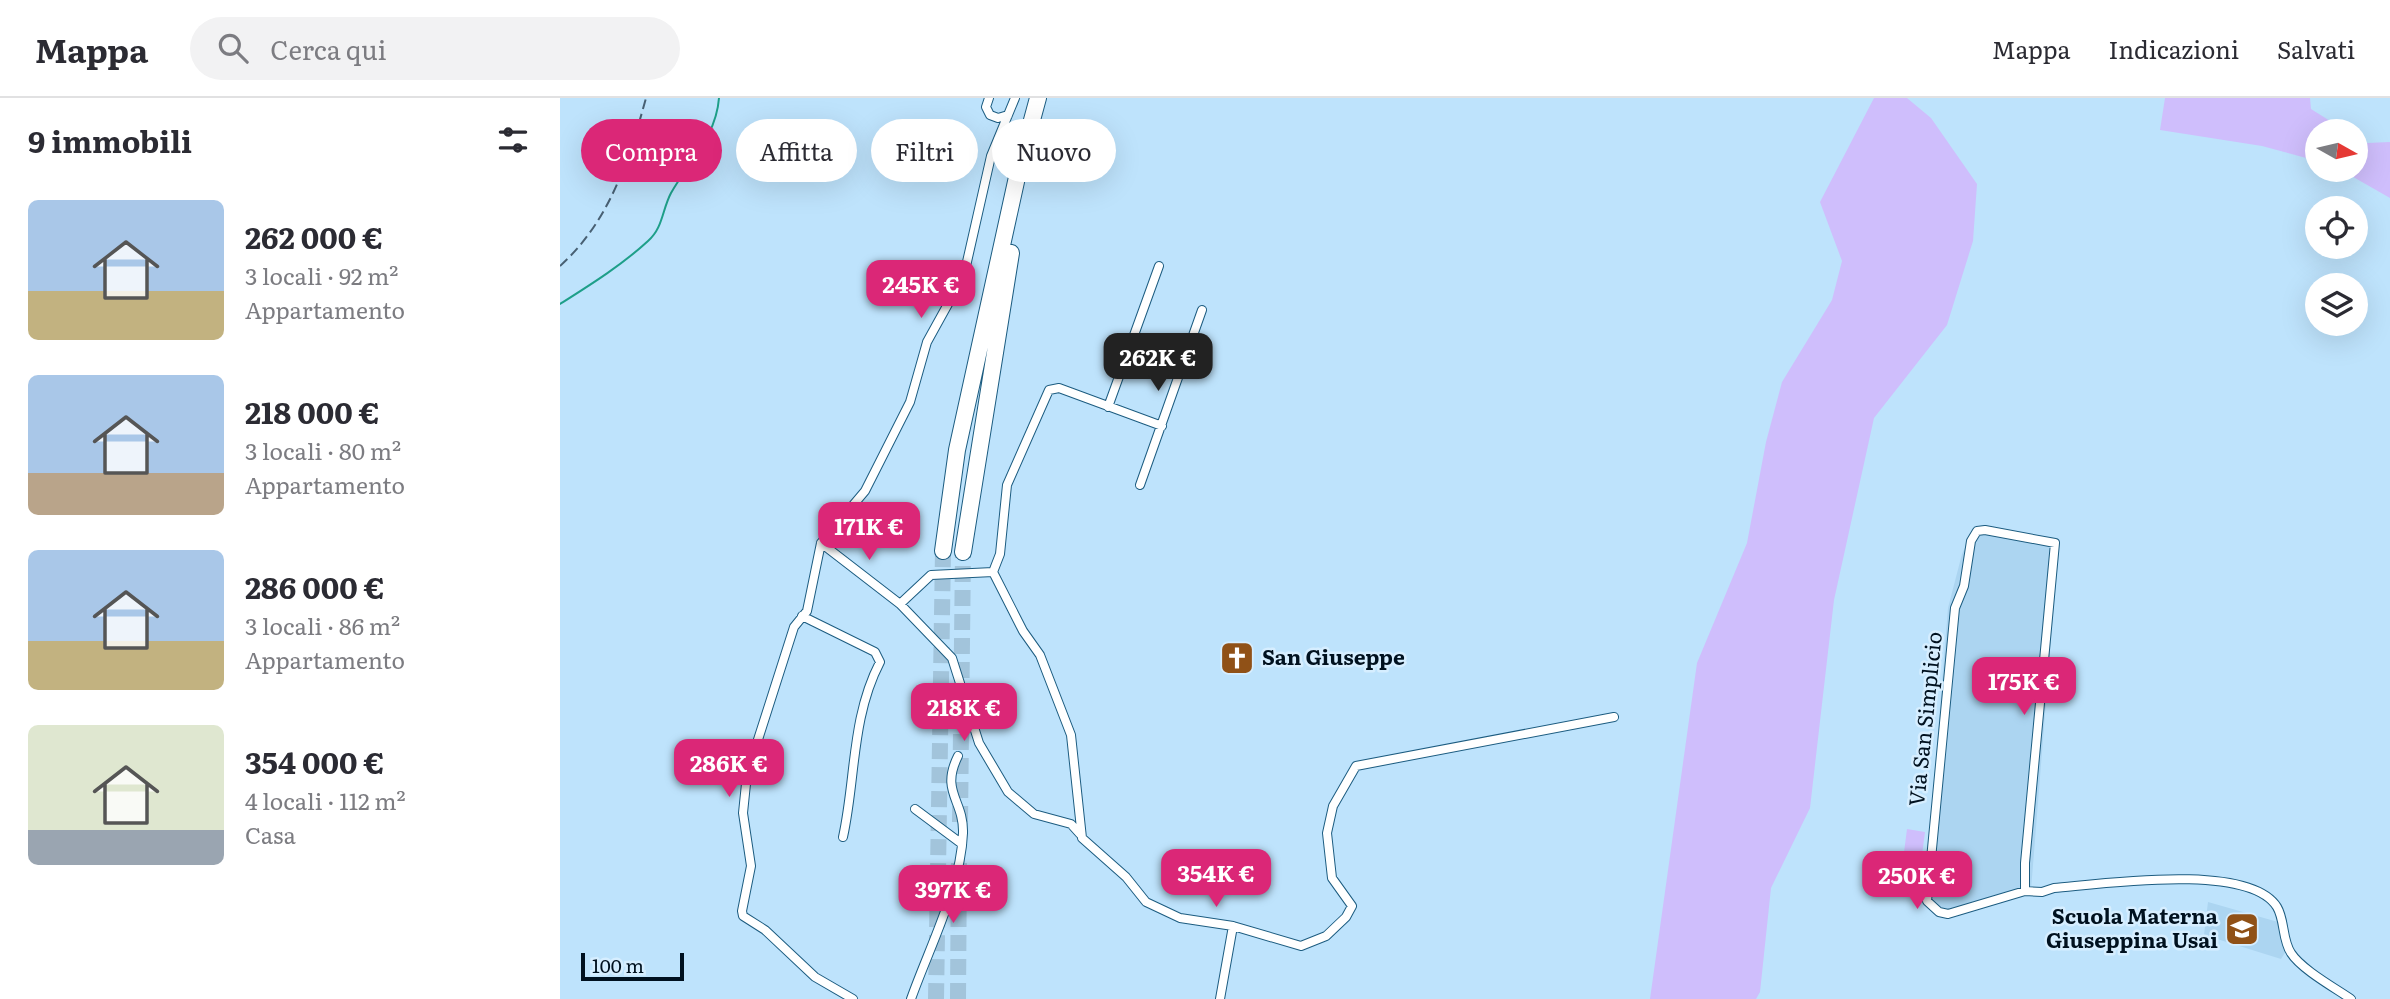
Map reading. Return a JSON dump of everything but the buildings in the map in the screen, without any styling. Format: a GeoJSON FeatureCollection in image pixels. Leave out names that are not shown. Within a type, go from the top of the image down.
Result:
{"type":"FeatureCollection","features":[{"type":"Feature","properties":{"kind":"highway"},"geometry":{"type":"LineString","coordinates":[[1033,119],[1038,98]]}},
{"type":"Feature","properties":{"kind":"highway"},"geometry":{"type":"LineString","coordinates":[[1040,119],[1047,98]]}},
{"type":"Feature","properties":{"kind":"highway"},"geometry":{"type":"LineString","coordinates":[[943,551],[957,450],[1020,182]]}},
{"type":"Feature","properties":{"kind":"highway"},"geometry":{"type":"LineString","coordinates":[[963,552],[1021,182]]}},
{"type":"Feature","properties":{"kind":"street"},"geometry":{"type":"LineString","coordinates":[[989,98],[986,107],[990,115],[998,118],[1008,115]]}},
{"type":"Feature","properties":{"kind":"street"},"geometry":{"type":"LineString","coordinates":[[853,999],[801,966],[765,930],[743,916],[751,866],[743,813],[747,774],[794,626],[807,611],[821,543],[865,491],[910,402],[927,342],[964,275],[991,156],[1016,98]]}},
{"type":"Feature","properties":{"kind":"street"},"geometry":{"type":"LineString","coordinates":[[1108,407],[1159,266]]}},
{"type":"Feature","properties":{"kind":"street"},"geometry":{"type":"LineString","coordinates":[[1140,485],[1202,310]]}},
{"type":"Feature","properties":{"kind":"street"},"geometry":{"type":"LineString","coordinates":[[1080,834],[1081,811],[1071,736],[1040,655],[1023,631],[993,572],[1000,555],[1007,485],[1049,390],[1054,387],[1162,426]]}},
{"type":"Feature","properties":{"kind":"street","name":"Via San Simplicio"},"geometry":{"type":"LineString","coordinates":[[2025,891],[2026,854],[2055,543],[1985,530],[1977,531],[1971,541],[1964,586],[1955,608],[1927,901],[1938,912],[1948,914],[2025,891],[2176,879],[2235,883],[2252,889],[2277,906],[2291,953],[2351,999]]}},
{"type":"Feature","properties":{"kind":"street"},"geometry":{"type":"LineString","coordinates":[[821,543],[900,604],[952,658],[979,743],[1007,792],[1034,814],[1071,824],[1155,909],[1180,918],[1233,926],[1301,946],[1326,936],[1346,917],[1352,906],[1332,877],[1327,833],[1333,806],[1356,766],[1614,717]]}},
{"type":"Feature","properties":{"kind":"street"},"geometry":{"type":"LineString","coordinates":[[900,604],[931,575],[993,572]]}},
{"type":"Feature","properties":{"kind":"street"},"geometry":{"type":"LineString","coordinates":[[803,616],[875,652],[880,662],[869,684],[860,713],[849,780],[851,802],[843,837]]}},
{"type":"Feature","properties":{"kind":"street"},"geometry":{"type":"LineString","coordinates":[[911,999],[960,863],[962,844],[959,809],[950,786],[951,771],[958,756]]}},
{"type":"Feature","properties":{"kind":"street"},"geometry":{"type":"LineString","coordinates":[[915,809],[962,844]]}},
{"type":"Feature","properties":{"kind":"street"},"geometry":{"type":"LineString","coordinates":[[1220,999],[1233,926]]}},
{"type":"Feature","properties":{"kind":"shaded area"},"geometry":{"type":"Polygon","coordinates":[[[1874,98],[1907,98],[1931,118],[1977,184],[1973,241],[1947,325],[1874,418],[1834,600],[1810,808],[1771,888],[1760,992],[1756,999],[1650,999],[1697,663],[1747,543],[1766,442],[1782,382],[1832,300],[1842,261],[1820,202],[1874,98]]]}},
{"type":"Feature","properties":{"kind":"shaded area"},"geometry":{"type":"Polygon","coordinates":[[[2165,98],[2310,98],[2311,109],[2327,119],[2305,119],[2305,158],[2262,146],[2160,130],[2165,98]]]}},
{"type":"Feature","properties":{"kind":"shaded area"},"geometry":{"type":"Polygon","coordinates":[[[2390,142],[2390,198],[2362,182],[2368,182],[2368,143],[2390,142]]]}},
{"type":"Feature","properties":{"kind":"shaded area"},"geometry":{"type":"Polygon","coordinates":[[[1998,528],[2059,539],[2031,890],[1938,914],[1925,891],[1948,608],[1962,554],[1971,534],[1979,529],[1998,528]]]}},
{"type":"Feature","properties":{"kind":"shaded area"},"geometry":{"type":"Polygon","coordinates":[[[1907,829],[1925,832],[1920,870],[1902,868],[1907,829]]]}},
{"type":"Feature","properties":{"kind":"shaded area","name":"Scuola Materna Giuseppina Usai"},"geometry":{"type":"Polygon","coordinates":[[[2208,902],[2278,922],[2286,951],[2281,959],[2204,935],[2208,902]]]}},
{"type":"Feature","properties":{"kind":"waterway"},"geometry":{"type":"LineString","coordinates":[[560,304],[617,266],[653,236],[671,193],[713,125],[719,98]]}},
{"type":"Feature","properties":{"kind":"tunnel"},"geometry":{"type":"LineString","coordinates":[[936,999],[943,551]]}},
{"type":"Feature","properties":{"kind":"tunnel"},"geometry":{"type":"LineString","coordinates":[[960,822],[963,552]]}},
{"type":"Feature","properties":{"kind":"tunnel"},"geometry":{"type":"LineString","coordinates":[[958,999],[959,858]]}},
{"type":"Feature","properties":{"kind":"railway"},"geometry":{"type":"LineString","coordinates":[[560,266],[592,230],[615,189],[646,98]]}},
{"type":"Feature","properties":{"kind":"place","name":"San Giuseppe"},"geometry":{"type":"Point","coordinates":[1237,658]}},
{"type":"Feature","properties":{"kind":"place","name":"Scuola Materna Giuseppina Usai"},"geometry":{"type":"Point","coordinates":[2242,929]}}]}
